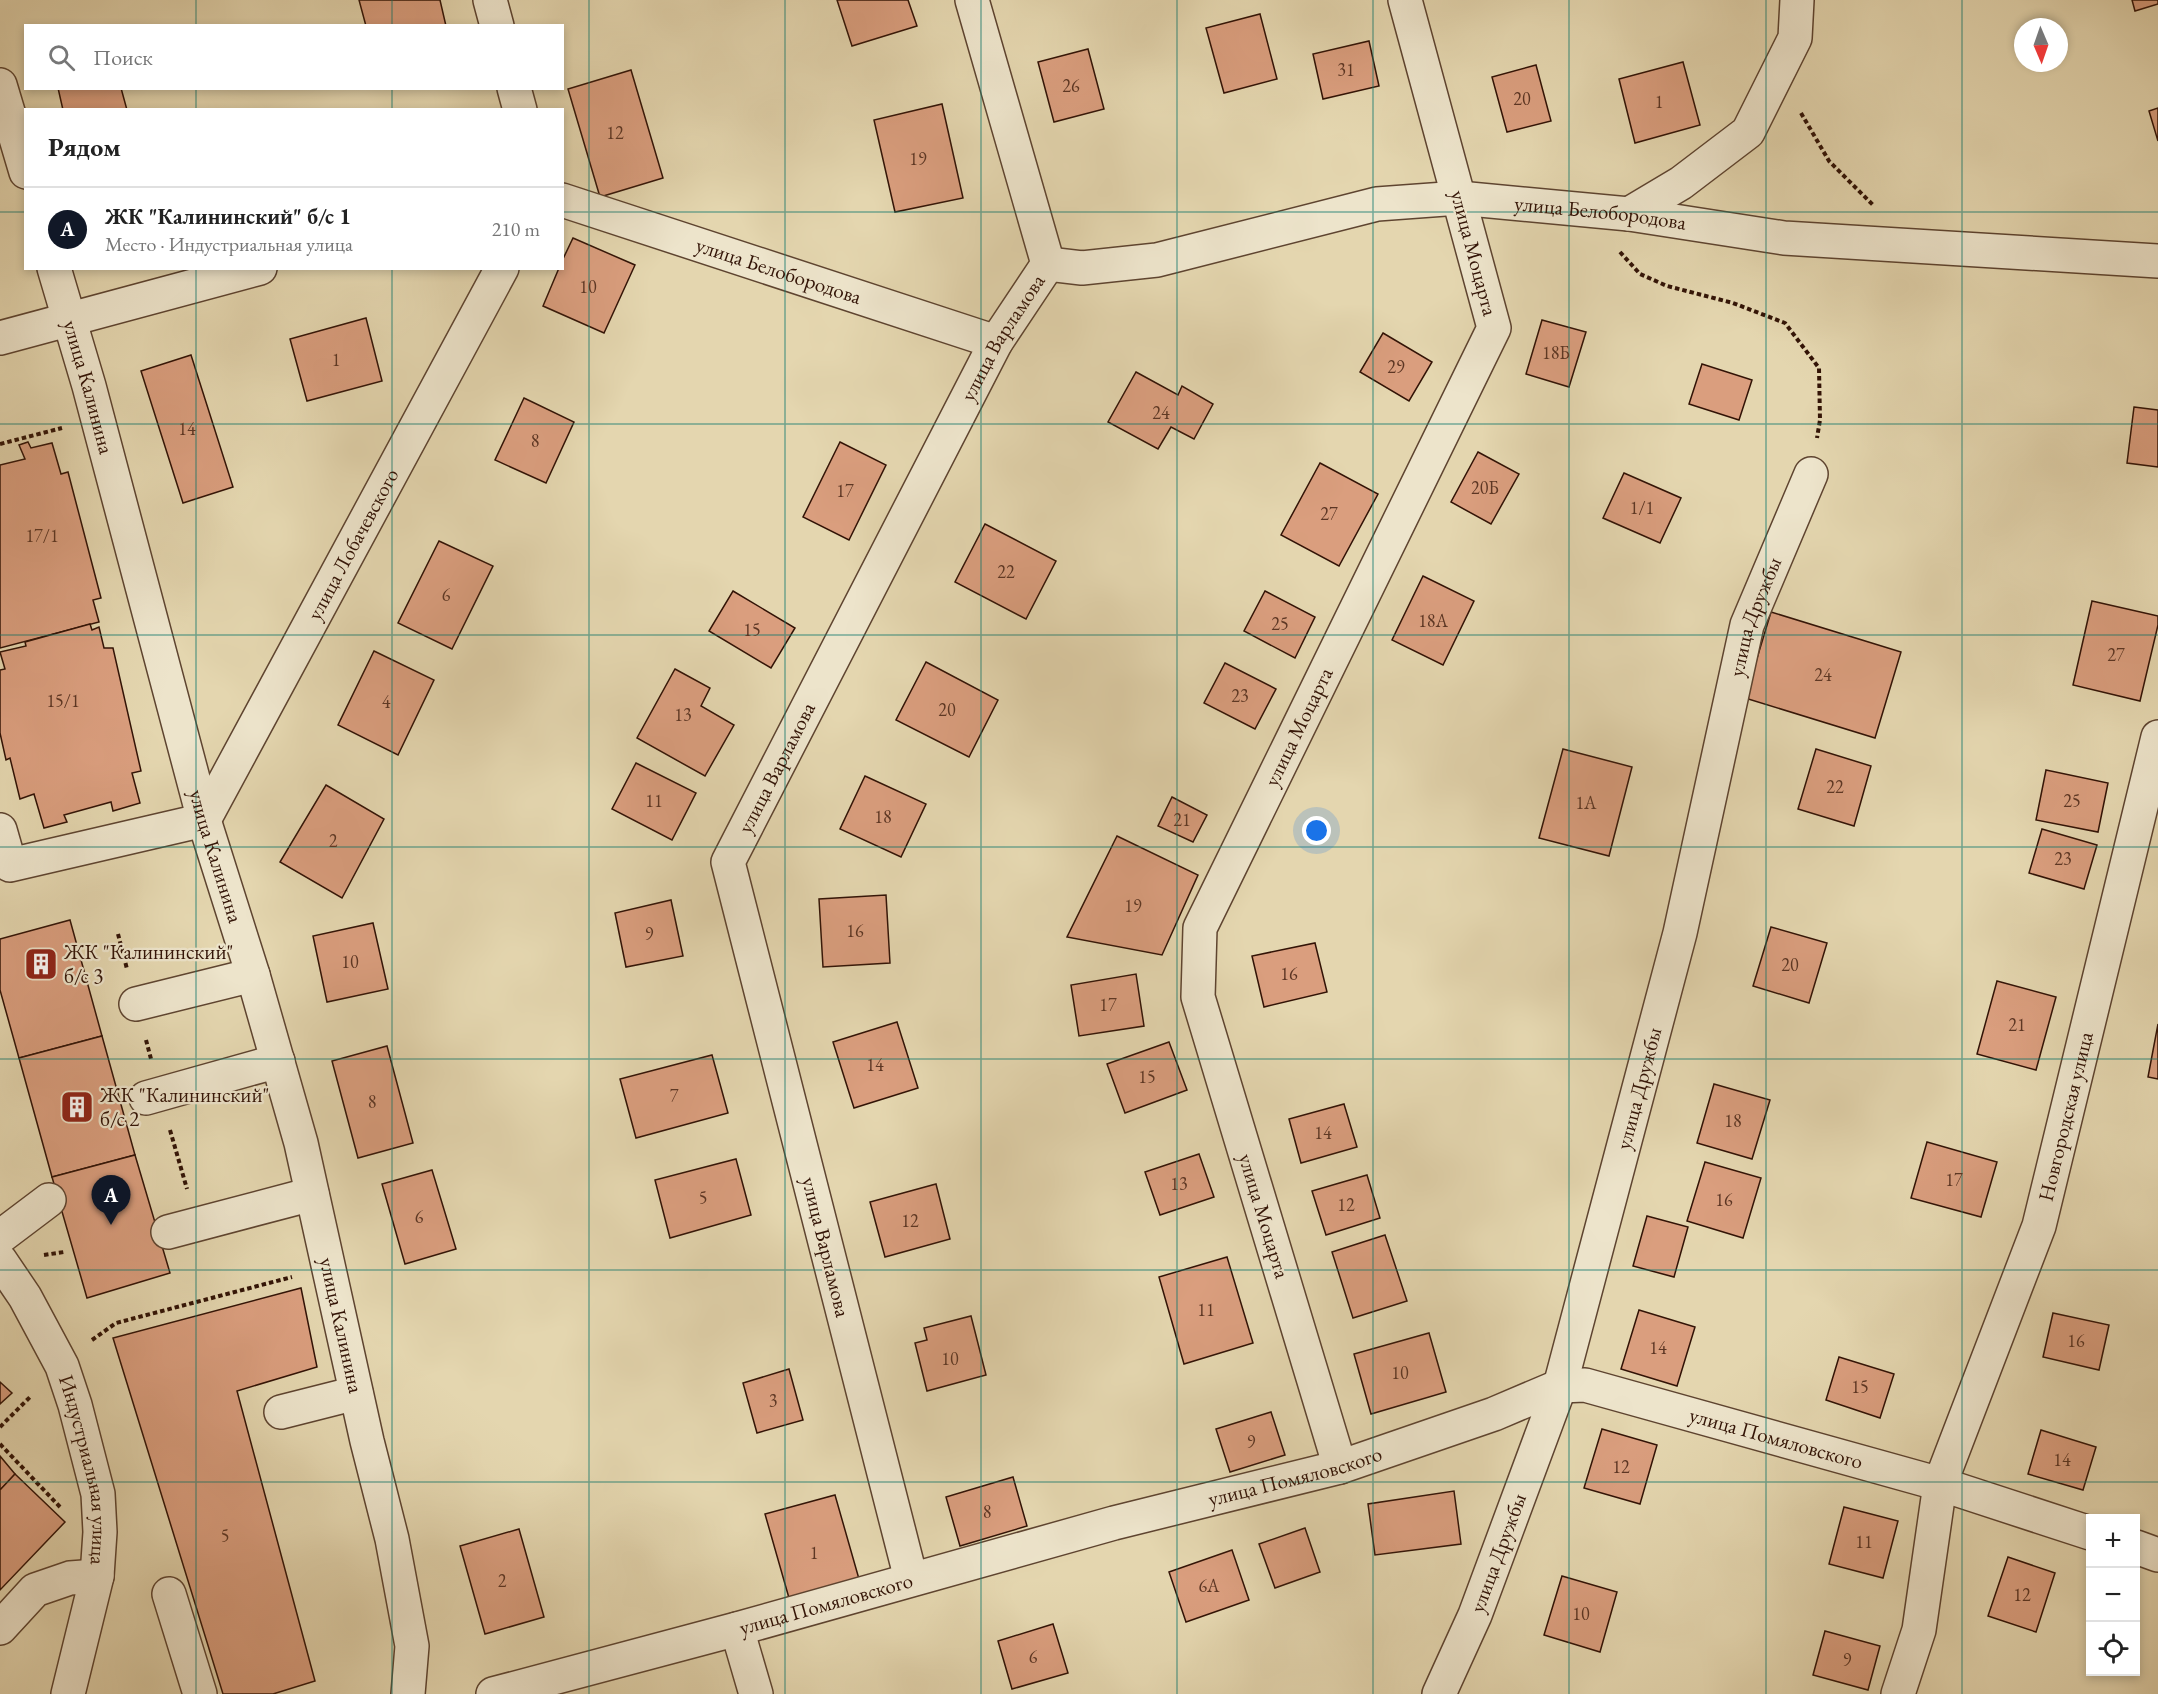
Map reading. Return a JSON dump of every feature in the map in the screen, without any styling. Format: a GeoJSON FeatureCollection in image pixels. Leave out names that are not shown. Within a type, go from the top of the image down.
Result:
{"type":"FeatureCollection","features":[{"type":"Feature","properties":{"kind":"street"},"geometry":{"type":"LineString","coordinates":[[490,0],[496,24]]}},
{"type":"Feature","properties":{"kind":"street","name":"улица Варламова"},"geometry":{"type":"LineString","coordinates":[[911,1578],[728,862],[996,342],[1048,264],[972,0]]}},
{"type":"Feature","properties":{"kind":"street","name":"улица Моцарта"},"geometry":{"type":"LineString","coordinates":[[1340,1467],[1198,997],[1200,928],[1494,328],[1405,0]]}},
{"type":"Feature","properties":{"kind":"street"},"geometry":{"type":"LineString","coordinates":[[1629,214],[1681,183],[1748,132],[1795,38],[1797,0]]}},
{"type":"Feature","properties":{"kind":"street"},"geometry":{"type":"LineString","coordinates":[[0,85],[24,165]]}},
{"type":"Feature","properties":{"kind":"street"},"geometry":{"type":"LineString","coordinates":[[515,90],[519,108]]}},
{"type":"Feature","properties":{"kind":"street","name":"улица Белобородова"},"geometry":{"type":"LineString","coordinates":[[1048,264],[1082,268],[1157,260],[1377,204],[1459,198],[1629,214],[1784,238],[2158,261]]}},
{"type":"Feature","properties":{"kind":"street","name":"улица Белобородова"},"geometry":{"type":"LineString","coordinates":[[564,201],[996,342]]}},
{"type":"Feature","properties":{"kind":"street","name":"улица Калинина"},"geometry":{"type":"LineString","coordinates":[[55,270],[97,419],[204,820],[253,975],[301,1143],[356,1393],[392,1539],[412,1646],[408,1694]]}},
{"type":"Feature","properties":{"kind":"street"},"geometry":{"type":"LineString","coordinates":[[0,338],[253,270]]}},
{"type":"Feature","properties":{"kind":"street","name":"улица Лобачевского"},"geometry":{"type":"LineString","coordinates":[[204,820],[501,270]]}},
{"type":"Feature","properties":{"kind":"street","name":"улица Дружбы"},"geometry":{"type":"LineString","coordinates":[[1439,1694],[1475,1615],[1560,1386],[1680,933],[1747,625],[1811,474]]}},
{"type":"Feature","properties":{"kind":"street","name":"Новгородская улица"},"geometry":{"type":"LineString","coordinates":[[1898,1694],[1919,1630],[1940,1484],[2039,1226],[2158,738]]}},
{"type":"Feature","properties":{"kind":"street"},"geometry":{"type":"LineString","coordinates":[[0,830],[10,865],[204,820]]}},
{"type":"Feature","properties":{"kind":"street"},"geometry":{"type":"LineString","coordinates":[[136,1004],[253,975]]}},
{"type":"Feature","properties":{"kind":"street"},"geometry":{"type":"LineString","coordinates":[[146,1098],[278,1061]]}},
{"type":"Feature","properties":{"kind":"street"},"geometry":{"type":"LineString","coordinates":[[168,1232],[312,1194]]}},
{"type":"Feature","properties":{"kind":"street"},"geometry":{"type":"LineString","coordinates":[[0,1236],[49,1200]]}},
{"type":"Feature","properties":{"kind":"street","name":"Индустриальная улица"},"geometry":{"type":"LineString","coordinates":[[0,1260],[26,1297],[62,1366],[75,1405],[98,1494],[100,1532],[97,1576],[68,1694]]}},
{"type":"Feature","properties":{"kind":"street","name":"улица Помяловского"},"geometry":{"type":"LineString","coordinates":[[493,1694],[737,1629],[911,1578],[1114,1523],[1340,1467],[1494,1414],[1560,1386],[1585,1385],[1940,1484],[2086,1531]]}},
{"type":"Feature","properties":{"kind":"street"},"geometry":{"type":"LineString","coordinates":[[281,1412],[356,1393]]}},
{"type":"Feature","properties":{"kind":"street"},"geometry":{"type":"LineString","coordinates":[[2140,1548],[2158,1555]]}},
{"type":"Feature","properties":{"kind":"street"},"geometry":{"type":"LineString","coordinates":[[0,1628],[35,1590],[70,1578],[97,1576]]}},
{"type":"Feature","properties":{"kind":"street"},"geometry":{"type":"LineString","coordinates":[[169,1594],[200,1694]]}},
{"type":"Feature","properties":{"kind":"street"},"geometry":{"type":"LineString","coordinates":[[737,1629],[756,1694]]}},
{"type":"Feature","properties":{"kind":"path"},"geometry":{"type":"LineString","coordinates":[[1780,69],[1808,127],[1829,161],[1860,194],[1878,209]]}},
{"type":"Feature","properties":{"kind":"path"},"geometry":{"type":"LineString","coordinates":[[1590,212],[1608,238],[1640,274],[1667,286],[1733,303],[1785,323],[1820,368],[1820,420],[1811,474]]}},
{"type":"Feature","properties":{"kind":"path"},"geometry":{"type":"LineString","coordinates":[[0,444],[97,419]]}},
{"type":"Feature","properties":{"kind":"path"},"geometry":{"type":"LineString","coordinates":[[174,1145],[181,1168]]}},
{"type":"Feature","properties":{"kind":"path"},"geometry":{"type":"LineString","coordinates":[[62,1366],[99,1334],[116,1323],[329,1268]]}},
{"type":"Feature","properties":{"kind":"path"},"geometry":{"type":"LineString","coordinates":[[0,1444],[67,1513]]}},
{"type":"Feature","properties":{"kind":"building"},"geometry":{"type":"Polygon","coordinates":[[[359,0],[440,0],[446,24],[365,24],[359,0]]]}},
{"type":"Feature","properties":{"kind":"building"},"geometry":{"type":"Polygon","coordinates":[[[837,0],[908,0],[917,26],[852,46],[837,0]]]}},
{"type":"Feature","properties":{"kind":"building"},"geometry":{"type":"Polygon","coordinates":[[[2132,0],[2158,0],[2158,4],[2135,11],[2132,0]]]}},
{"type":"Feature","properties":{"kind":"building"},"geometry":{"type":"Polygon","coordinates":[[[1260,14],[1277,79],[1224,93],[1206,28],[1260,14]]]}},
{"type":"Feature","properties":{"kind":"building"},"geometry":{"type":"Polygon","coordinates":[[[1369,41],[1379,86],[1323,99],[1313,54],[1369,41]]]}},
{"type":"Feature","properties":{"kind":"building"},"geometry":{"type":"Polygon","coordinates":[[[1088,49],[1104,109],[1054,122],[1038,62],[1088,49]]]}},
{"type":"Feature","properties":{"kind":"building"},"geometry":{"type":"Polygon","coordinates":[[[1683,62],[1700,125],[1635,143],[1619,79],[1683,62]]]}},
{"type":"Feature","properties":{"kind":"building"},"geometry":{"type":"Polygon","coordinates":[[[1536,65],[1551,121],[1507,132],[1492,77],[1536,65]]]}},
{"type":"Feature","properties":{"kind":"building"},"geometry":{"type":"Polygon","coordinates":[[[631,70],[663,178],[600,197],[568,89],[631,70]]]}},
{"type":"Feature","properties":{"kind":"building"},"geometry":{"type":"Polygon","coordinates":[[[58,90],[122,90],[126,108],[63,108],[58,90]]]}},
{"type":"Feature","properties":{"kind":"building"},"geometry":{"type":"Polygon","coordinates":[[[942,104],[963,198],[895,212],[874,120],[942,104]]]}},
{"type":"Feature","properties":{"kind":"building"},"geometry":{"type":"Polygon","coordinates":[[[2158,108],[2158,141],[2149,111],[2158,108]]]}},
{"type":"Feature","properties":{"kind":"building"},"geometry":{"type":"Polygon","coordinates":[[[573,238],[635,265],[604,333],[543,306],[558,270],[564,270],[564,257],[573,238]]]}},
{"type":"Feature","properties":{"kind":"building"},"geometry":{"type":"Polygon","coordinates":[[[366,318],[382,381],[307,401],[290,339],[366,318]]]}},
{"type":"Feature","properties":{"kind":"building"},"geometry":{"type":"Polygon","coordinates":[[[1542,320],[1586,332],[1569,387],[1526,374],[1542,320]]]}},
{"type":"Feature","properties":{"kind":"building"},"geometry":{"type":"Polygon","coordinates":[[[1383,333],[1432,362],[1409,401],[1360,372],[1383,333]]]}},
{"type":"Feature","properties":{"kind":"building"},"geometry":{"type":"Polygon","coordinates":[[[191,355],[233,487],[183,503],[141,371],[191,355]]]}},
{"type":"Feature","properties":{"kind":"building"},"geometry":{"type":"Polygon","coordinates":[[[1702,364],[1752,380],[1739,420],[1689,404],[1702,364]]]}},
{"type":"Feature","properties":{"kind":"building"},"geometry":{"type":"Polygon","coordinates":[[[1136,372],[1178,395],[1182,386],[1213,404],[1194,439],[1171,427],[1158,449],[1108,422],[1136,372]]]}},
{"type":"Feature","properties":{"kind":"building"},"geometry":{"type":"Polygon","coordinates":[[[524,398],[574,422],[546,483],[495,460],[524,398]]]}},
{"type":"Feature","properties":{"kind":"building"},"geometry":{"type":"Polygon","coordinates":[[[2134,407],[2158,410],[2158,467],[2127,463],[2134,407]]]}},
{"type":"Feature","properties":{"kind":"building"},"geometry":{"type":"Polygon","coordinates":[[[28,442],[31,448],[52,443],[61,474],[68,472],[101,598],[93,600],[99,622],[0,648],[0,465],[25,459],[19,445],[28,442]]]}},
{"type":"Feature","properties":{"kind":"building"},"geometry":{"type":"Polygon","coordinates":[[[840,442],[886,465],[849,540],[803,517],[840,442]]]}},
{"type":"Feature","properties":{"kind":"building"},"geometry":{"type":"Polygon","coordinates":[[[1478,452],[1519,474],[1491,524],[1451,502],[1478,452]]]}},
{"type":"Feature","properties":{"kind":"building"},"geometry":{"type":"Polygon","coordinates":[[[1320,463],[1378,494],[1339,566],[1281,535],[1320,463]]]}},
{"type":"Feature","properties":{"kind":"building"},"geometry":{"type":"Polygon","coordinates":[[[1624,473],[1681,498],[1660,543],[1603,518],[1624,473]]]}},
{"type":"Feature","properties":{"kind":"building"},"geometry":{"type":"Polygon","coordinates":[[[985,524],[1056,561],[1026,619],[955,582],[985,524]]]}},
{"type":"Feature","properties":{"kind":"building"},"geometry":{"type":"Polygon","coordinates":[[[439,541],[493,566],[452,649],[398,623],[439,541]]]}},
{"type":"Feature","properties":{"kind":"building"},"geometry":{"type":"Polygon","coordinates":[[[1423,576],[1474,601],[1443,665],[1392,640],[1423,576]]]}},
{"type":"Feature","properties":{"kind":"building"},"geometry":{"type":"Polygon","coordinates":[[[733,591],[795,628],[771,668],[709,631],[733,591]]]}},
{"type":"Feature","properties":{"kind":"building"},"geometry":{"type":"Polygon","coordinates":[[[1265,591],[1315,617],[1295,658],[1244,631],[1265,591]]]}},
{"type":"Feature","properties":{"kind":"building"},"geometry":{"type":"Polygon","coordinates":[[[2092,601],[2158,616],[2158,625],[2140,701],[2073,685],[2092,601]]]}},
{"type":"Feature","properties":{"kind":"building"},"geometry":{"type":"Polygon","coordinates":[[[1771,612],[1901,652],[1875,738],[1745,698],[1771,612]]]}},
{"type":"Feature","properties":{"kind":"building"},"geometry":{"type":"Polygon","coordinates":[[[90,624],[92,630],[99,627],[104,648],[113,648],[141,771],[132,773],[140,803],[113,811],[111,802],[64,815],[67,822],[44,828],[34,794],[20,799],[10,758],[6,760],[0,733],[0,670],[5,669],[0,652],[26,646],[25,642],[90,624]]]}},
{"type":"Feature","properties":{"kind":"building"},"geometry":{"type":"Polygon","coordinates":[[[374,651],[434,680],[398,755],[338,725],[374,651]]]}},
{"type":"Feature","properties":{"kind":"building"},"geometry":{"type":"Polygon","coordinates":[[[926,662],[998,700],[969,757],[896,720],[926,662]]]}},
{"type":"Feature","properties":{"kind":"building"},"geometry":{"type":"Polygon","coordinates":[[[1225,663],[1276,689],[1255,729],[1204,703],[1225,663]]]}},
{"type":"Feature","properties":{"kind":"building"},"geometry":{"type":"Polygon","coordinates":[[[675,669],[710,688],[701,706],[734,725],[705,776],[637,738],[675,669]]]}},
{"type":"Feature","properties":{"kind":"building"},"geometry":{"type":"Polygon","coordinates":[[[1563,749],[1632,767],[1609,856],[1539,838],[1563,749]]]}},
{"type":"Feature","properties":{"kind":"building"},"geometry":{"type":"Polygon","coordinates":[[[1816,749],[1871,766],[1854,826],[1798,809],[1816,749]]]}},
{"type":"Feature","properties":{"kind":"building"},"geometry":{"type":"Polygon","coordinates":[[[636,763],[696,793],[672,840],[612,809],[636,763]]]}},
{"type":"Feature","properties":{"kind":"building"},"geometry":{"type":"Polygon","coordinates":[[[2046,770],[2108,783],[2098,832],[2036,820],[2046,770]]]}},
{"type":"Feature","properties":{"kind":"building"},"geometry":{"type":"Polygon","coordinates":[[[865,776],[926,804],[901,857],[840,829],[865,776]]]}},
{"type":"Feature","properties":{"kind":"building"},"geometry":{"type":"Polygon","coordinates":[[[326,785],[384,819],[342,898],[280,862],[326,785]]]}},
{"type":"Feature","properties":{"kind":"building"},"geometry":{"type":"Polygon","coordinates":[[[1172,797],[1207,815],[1193,842],[1158,826],[1172,797]]]}},
{"type":"Feature","properties":{"kind":"building"},"geometry":{"type":"Polygon","coordinates":[[[2042,829],[2097,845],[2084,889],[2029,873],[2042,829]]]}},
{"type":"Feature","properties":{"kind":"building"},"geometry":{"type":"Polygon","coordinates":[[[1117,836],[1198,875],[1162,955],[1067,937],[1117,836]]]}},
{"type":"Feature","properties":{"kind":"building"},"geometry":{"type":"Polygon","coordinates":[[[886,895],[890,963],[823,967],[819,899],[886,895]]]}},
{"type":"Feature","properties":{"kind":"building"},"geometry":{"type":"Polygon","coordinates":[[[671,900],[683,956],[626,967],[615,913],[671,900]]]}},
{"type":"Feature","properties":{"kind":"building","name":"ЖК \"Калининский\" б/с 3"},"geometry":{"type":"Polygon","coordinates":[[[70,920],[102,1036],[19,1058],[0,990],[0,939],[70,920]]]}},
{"type":"Feature","properties":{"kind":"building"},"geometry":{"type":"Polygon","coordinates":[[[373,923],[388,989],[327,1002],[313,936],[373,923]]]}},
{"type":"Feature","properties":{"kind":"building"},"geometry":{"type":"Polygon","coordinates":[[[1771,927],[1827,943],[1809,1003],[1753,986],[1771,927]]]}},
{"type":"Feature","properties":{"kind":"building"},"geometry":{"type":"Polygon","coordinates":[[[1315,943],[1327,992],[1264,1007],[1252,956],[1315,943]]]}},
{"type":"Feature","properties":{"kind":"building"},"geometry":{"type":"Polygon","coordinates":[[[1136,974],[1144,1026],[1079,1036],[1071,985],[1136,974]]]}},
{"type":"Feature","properties":{"kind":"building"},"geometry":{"type":"Polygon","coordinates":[[[1997,981],[2056,997],[2036,1070],[1977,1054],[1997,981]]]}},
{"type":"Feature","properties":{"kind":"building"},"geometry":{"type":"Polygon","coordinates":[[[897,1022],[918,1088],[854,1108],[833,1042],[897,1022]]]}},
{"type":"Feature","properties":{"kind":"building"},"geometry":{"type":"Polygon","coordinates":[[[2158,1024],[2158,1079],[2148,1077],[2158,1024]]]}},
{"type":"Feature","properties":{"kind":"building","name":"ЖК \"Калининский\" б/с 2"},"geometry":{"type":"Polygon","coordinates":[[[102,1036],[135,1155],[52,1177],[19,1058],[102,1036]]]}},
{"type":"Feature","properties":{"kind":"building"},"geometry":{"type":"Polygon","coordinates":[[[1169,1042],[1187,1090],[1125,1113],[1107,1064],[1169,1042]]]}},
{"type":"Feature","properties":{"kind":"building"},"geometry":{"type":"Polygon","coordinates":[[[387,1046],[413,1143],[358,1158],[332,1061],[387,1046]]]}},
{"type":"Feature","properties":{"kind":"building"},"geometry":{"type":"Polygon","coordinates":[[[712,1055],[728,1113],[636,1138],[620,1079],[712,1055]]]}},
{"type":"Feature","properties":{"kind":"building"},"geometry":{"type":"Polygon","coordinates":[[[1714,1084],[1770,1100],[1752,1159],[1697,1143],[1714,1084]]]}},
{"type":"Feature","properties":{"kind":"building"},"geometry":{"type":"Polygon","coordinates":[[[1344,1104],[1357,1147],[1301,1163],[1289,1119],[1344,1104]]]}},
{"type":"Feature","properties":{"kind":"building"},"geometry":{"type":"Polygon","coordinates":[[[1927,1142],[1997,1162],[1981,1217],[1911,1198],[1927,1142]]]}},
{"type":"Feature","properties":{"kind":"building"},"geometry":{"type":"Polygon","coordinates":[[[1199,1154],[1214,1197],[1160,1215],[1145,1172],[1199,1154]]]}},
{"type":"Feature","properties":{"kind":"building"},"geometry":{"type":"Polygon","coordinates":[[[135,1155],[170,1273],[87,1298],[52,1177],[135,1155]]]}},
{"type":"Feature","properties":{"kind":"building"},"geometry":{"type":"Polygon","coordinates":[[[736,1159],[751,1215],[670,1238],[655,1180],[736,1159]]]}},
{"type":"Feature","properties":{"kind":"building"},"geometry":{"type":"Polygon","coordinates":[[[1705,1162],[1761,1178],[1743,1238],[1687,1221],[1705,1162]]]}},
{"type":"Feature","properties":{"kind":"building"},"geometry":{"type":"Polygon","coordinates":[[[432,1170],[456,1249],[405,1264],[382,1184],[432,1170]]]}},
{"type":"Feature","properties":{"kind":"building"},"geometry":{"type":"Polygon","coordinates":[[[1367,1175],[1380,1218],[1326,1235],[1312,1191],[1367,1175]]]}},
{"type":"Feature","properties":{"kind":"building"},"geometry":{"type":"Polygon","coordinates":[[[936,1184],[950,1239],[885,1257],[870,1202],[936,1184]]]}},
{"type":"Feature","properties":{"kind":"building"},"geometry":{"type":"Polygon","coordinates":[[[1647,1216],[1688,1227],[1674,1277],[1633,1266],[1647,1216]]]}},
{"type":"Feature","properties":{"kind":"building"},"geometry":{"type":"Polygon","coordinates":[[[1385,1235],[1407,1301],[1353,1318],[1332,1252],[1385,1235]]]}},
{"type":"Feature","properties":{"kind":"building"},"geometry":{"type":"Polygon","coordinates":[[[1227,1257],[1253,1343],[1184,1364],[1159,1277],[1227,1257]]]}},
{"type":"Feature","properties":{"kind":"building"},"geometry":{"type":"Polygon","coordinates":[[[301,1288],[317,1367],[237,1391],[315,1681],[273,1694],[223,1694],[113,1338],[301,1288]]]}},
{"type":"Feature","properties":{"kind":"building"},"geometry":{"type":"Polygon","coordinates":[[[1639,1310],[1695,1327],[1677,1386],[1621,1369],[1639,1310]]]}},
{"type":"Feature","properties":{"kind":"building"},"geometry":{"type":"Polygon","coordinates":[[[2053,1313],[2109,1325],[2099,1370],[2043,1357],[2053,1313]]]}},
{"type":"Feature","properties":{"kind":"building"},"geometry":{"type":"Polygon","coordinates":[[[971,1316],[986,1375],[927,1391],[915,1343],[927,1340],[924,1328],[971,1316]]]}},
{"type":"Feature","properties":{"kind":"building"},"geometry":{"type":"Polygon","coordinates":[[[1429,1333],[1446,1392],[1371,1414],[1354,1354],[1429,1333]]]}},
{"type":"Feature","properties":{"kind":"building"},"geometry":{"type":"Polygon","coordinates":[[[1839,1357],[1894,1374],[1880,1418],[1826,1400],[1839,1357]]]}},
{"type":"Feature","properties":{"kind":"building"},"geometry":{"type":"Polygon","coordinates":[[[789,1369],[803,1420],[757,1433],[743,1383],[789,1369]]]}},
{"type":"Feature","properties":{"kind":"building"},"geometry":{"type":"Polygon","coordinates":[[[0,1382],[12,1393],[0,1404],[0,1382]]]}},
{"type":"Feature","properties":{"kind":"building"},"geometry":{"type":"Polygon","coordinates":[[[1271,1412],[1285,1455],[1230,1472],[1216,1429],[1271,1412]]]}},
{"type":"Feature","properties":{"kind":"building"},"geometry":{"type":"Polygon","coordinates":[[[1602,1429],[1657,1445],[1640,1504],[1584,1488],[1602,1429]]]}},
{"type":"Feature","properties":{"kind":"building"},"geometry":{"type":"Polygon","coordinates":[[[2041,1430],[2096,1447],[2083,1490],[2028,1474],[2041,1430]]]}},
{"type":"Feature","properties":{"kind":"building"},"geometry":{"type":"Polygon","coordinates":[[[0,1456],[15,1474],[0,1490],[0,1456]]]}},
{"type":"Feature","properties":{"kind":"building"},"geometry":{"type":"Polygon","coordinates":[[[15,1474],[65,1522],[0,1590],[0,1490],[15,1474]]]}},
{"type":"Feature","properties":{"kind":"building"},"geometry":{"type":"Polygon","coordinates":[[[1013,1477],[1027,1526],[960,1546],[946,1497],[1013,1477]]]}},
{"type":"Feature","properties":{"kind":"building"},"geometry":{"type":"Polygon","coordinates":[[[1454,1491],[1461,1544],[1375,1555],[1368,1504],[1454,1491]]]}},
{"type":"Feature","properties":{"kind":"building"},"geometry":{"type":"Polygon","coordinates":[[[835,1495],[863,1593],[793,1612],[765,1514],[835,1495]]]}},
{"type":"Feature","properties":{"kind":"building"},"geometry":{"type":"Polygon","coordinates":[[[1844,1507],[1898,1521],[1883,1578],[1829,1564],[1844,1507]]]}},
{"type":"Feature","properties":{"kind":"building"},"geometry":{"type":"Polygon","coordinates":[[[1305,1528],[1320,1572],[1275,1588],[1259,1544],[1305,1528]]]}},
{"type":"Feature","properties":{"kind":"building"},"geometry":{"type":"Polygon","coordinates":[[[519,1529],[544,1617],[485,1634],[460,1546],[519,1529]]]}},
{"type":"Feature","properties":{"kind":"building"},"geometry":{"type":"Polygon","coordinates":[[[1232,1550],[1249,1600],[1186,1622],[1169,1572],[1232,1550]]]}},
{"type":"Feature","properties":{"kind":"building"},"geometry":{"type":"Polygon","coordinates":[[[2008,1557],[2055,1573],[2036,1632],[1988,1616],[2008,1557]]]}},
{"type":"Feature","properties":{"kind":"building"},"geometry":{"type":"Polygon","coordinates":[[[1562,1576],[1617,1592],[1600,1652],[1544,1635],[1562,1576]]]}},
{"type":"Feature","properties":{"kind":"building"},"geometry":{"type":"Polygon","coordinates":[[[1053,1624],[1068,1673],[1012,1689],[998,1641],[1053,1624]]]}},
{"type":"Feature","properties":{"kind":"building"},"geometry":{"type":"Polygon","coordinates":[[[1825,1631],[1880,1646],[1868,1690],[1813,1675],[1825,1631]]]}},
{"type":"Feature","properties":{"kind":"place","name":"ЖК \"Калининский\" б/с 3"},"geometry":{"type":"Point","coordinates":[41,964]}},
{"type":"Feature","properties":{"kind":"place","name":"ЖК \"Калининский\" б/с 2"},"geometry":{"type":"Point","coordinates":[77,1107]}},
{"type":"Feature","properties":{"kind":"place","name":"ЖК \"Калининский\" б/с 1"},"geometry":{"type":"Point","coordinates":[111,1225]}}]}
